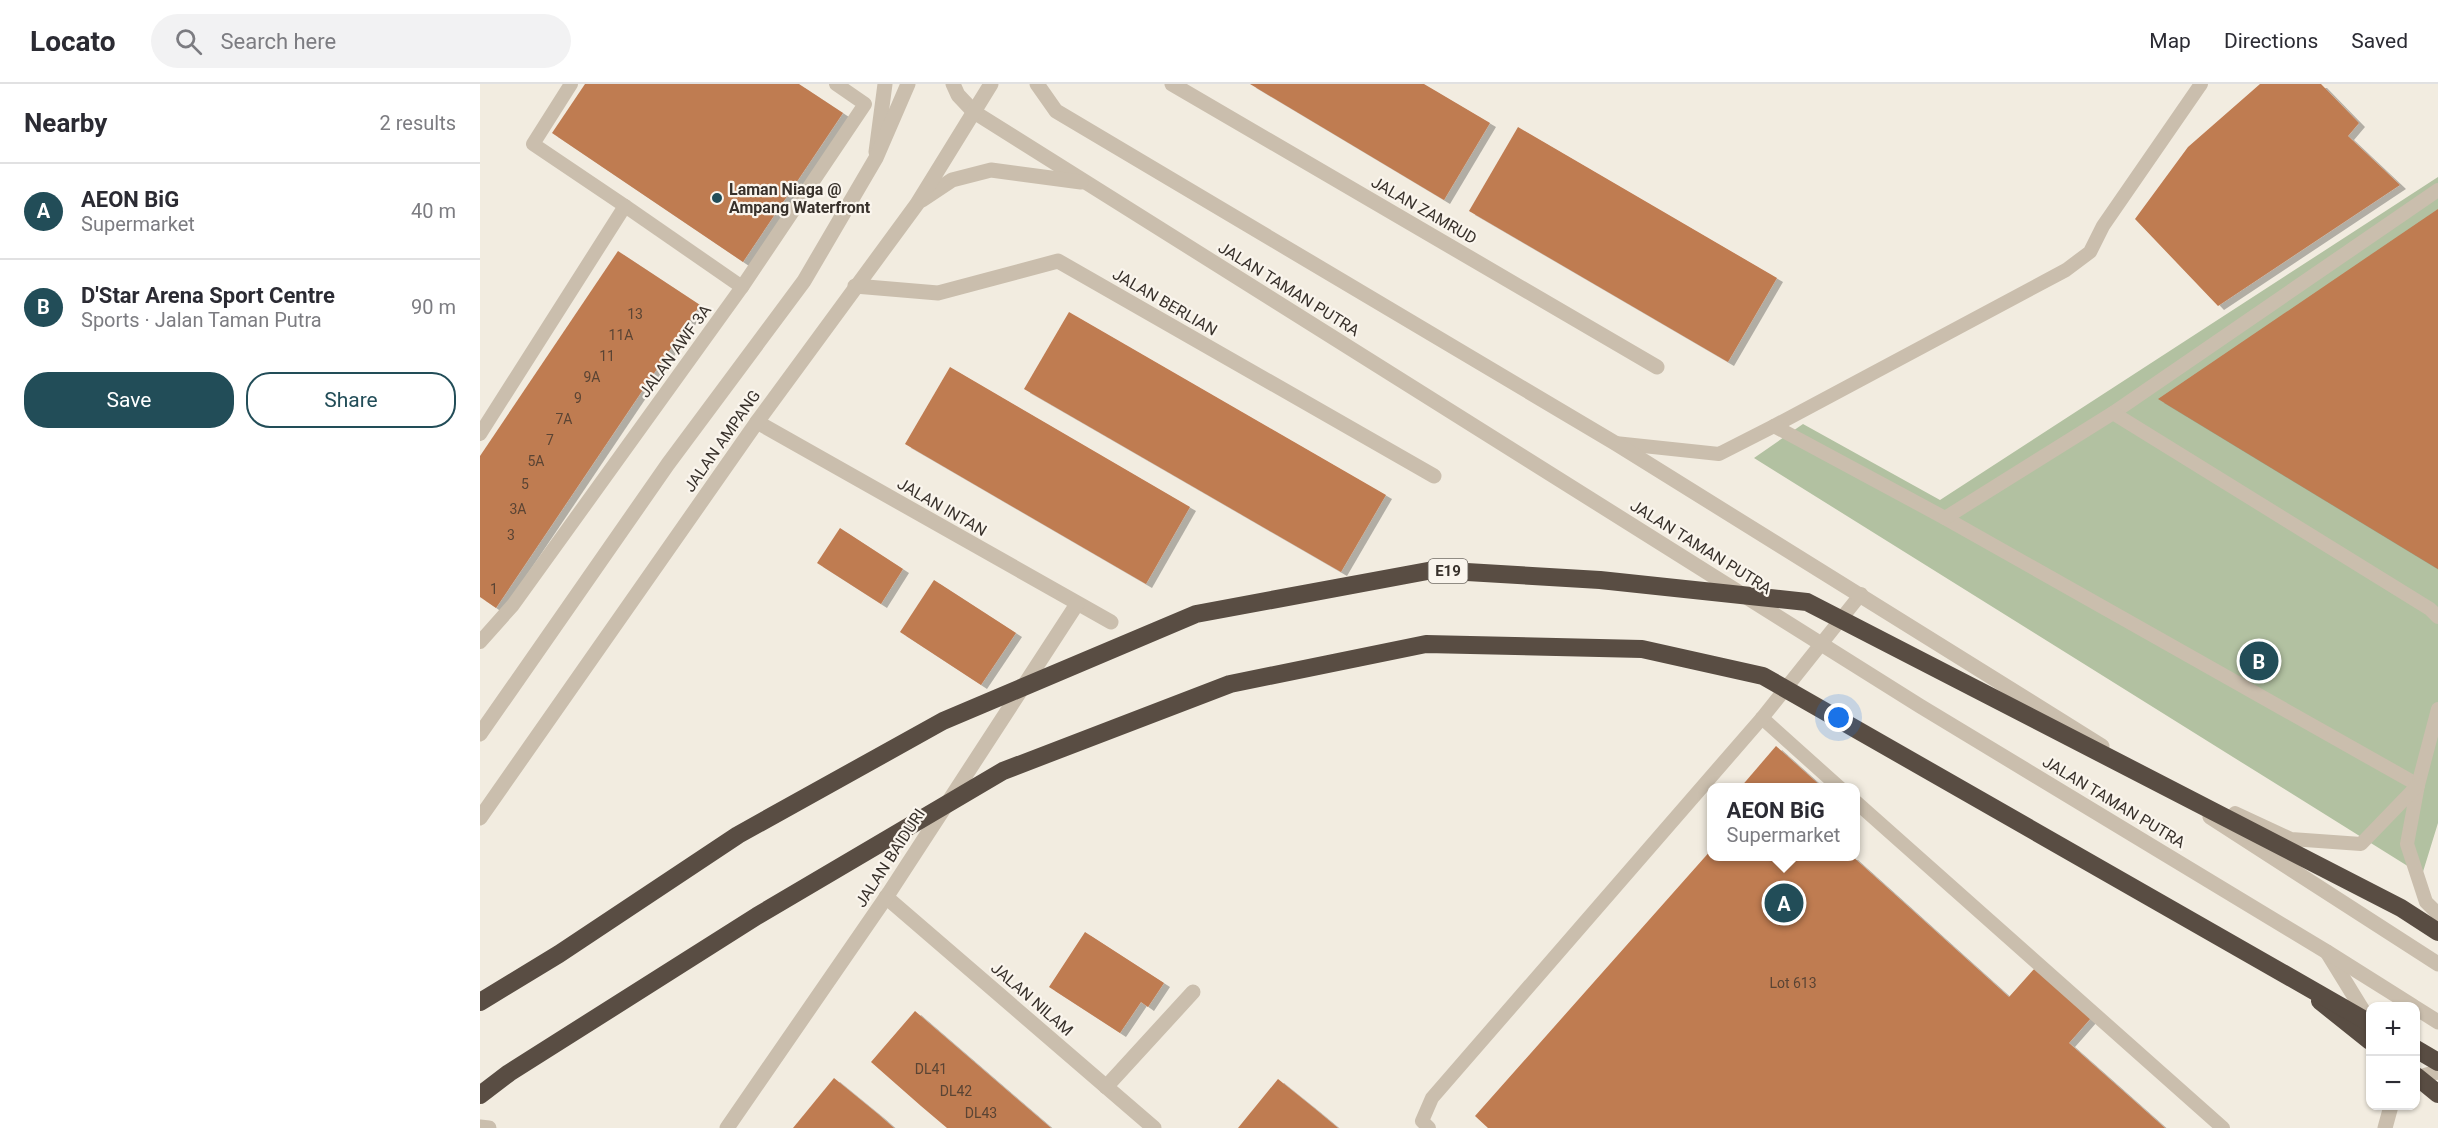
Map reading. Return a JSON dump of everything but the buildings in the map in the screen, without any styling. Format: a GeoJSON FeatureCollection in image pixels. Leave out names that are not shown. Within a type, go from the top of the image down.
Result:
{"type":"FeatureCollection","features":[{"type":"Feature","properties":{"kind":"highway","name":"E19"},"geometry":{"type":"LineString","coordinates":[[480,1002],[559,954],[738,835],[943,721],[1196,614],[1433,570],[1600,580],[1807,602],[2401,909],[2438,932]]}},
{"type":"Feature","properties":{"kind":"highway"},"geometry":{"type":"LineString","coordinates":[[480,1095],[509,1073],[757,916],[1004,771],[1230,684],[1426,644],[1642,650],[1763,676],[2366,1020]]}},
{"type":"Feature","properties":{"kind":"highway"},"geometry":{"type":"LineString","coordinates":[[2284,973],[2366,1038]]}},
{"type":"Feature","properties":{"kind":"highway"},"geometry":{"type":"LineString","coordinates":[[2420,1052],[2438,1062]]}},
{"type":"Feature","properties":{"kind":"highway"},"geometry":{"type":"LineString","coordinates":[[2420,1080],[2438,1094]]}},
{"type":"Feature","properties":{"kind":"street"},"geometry":{"type":"LineString","coordinates":[[876,158],[885,84]]}},
{"type":"Feature","properties":{"kind":"street","name":"JALAN AMPANG"},"geometry":{"type":"LineString","coordinates":[[480,734],[668,464],[804,281],[876,158],[908,84]]}},
{"type":"Feature","properties":{"kind":"street","name":"JALAN TAMAN PUTRA"},"geometry":{"type":"LineString","coordinates":[[953,84],[958,95],[974,112],[1930,712],[2406,1002]]}},
{"type":"Feature","properties":{"kind":"street","name":"JALAN AMPANG"},"geometry":{"type":"LineString","coordinates":[[480,818],[757,422],[917,204],[991,84]]}},
{"type":"Feature","properties":{"kind":"street","name":"JALAN TAMAN PUTRA"},"geometry":{"type":"LineString","coordinates":[[1037,84],[1056,111],[1615,443],[1861,594],[2145,773],[2260,851],[2438,964]]}},
{"type":"Feature","properties":{"kind":"street","name":"JALAN ZAMRUD"},"geometry":{"type":"LineString","coordinates":[[1172,84],[1657,367]]}},
{"type":"Feature","properties":{"kind":"street"},"geometry":{"type":"LineString","coordinates":[[917,204],[952,180],[991,170],[1087,183]]}},
{"type":"Feature","properties":{"kind":"street","name":"JALAN BERLIAN"},"geometry":{"type":"LineString","coordinates":[[855,286],[938,293],[1058,261],[1434,476]]}},
{"type":"Feature","properties":{"kind":"street","name":"JALAN INTAN"},"geometry":{"type":"LineString","coordinates":[[757,422],[1111,622]]}},
{"type":"Feature","properties":{"kind":"street","name":"JALAN BAIDURI"},"geometry":{"type":"LineString","coordinates":[[727,1128],[886,897],[1077,604]]}},
{"type":"Feature","properties":{"kind":"street","name":"JALAN NILAM"},"geometry":{"type":"LineString","coordinates":[[886,897],[1154,1128]]}},
{"type":"Feature","properties":{"kind":"street"},"geometry":{"type":"LineString","coordinates":[[2327,952],[2366,1015]]}},
{"type":"Feature","properties":{"kind":"street"},"geometry":{"type":"LineString","coordinates":[[1106,1087],[1193,992]]}},
{"type":"Feature","properties":{"kind":"street","name":"JALAN TAMAN PUTRA"},"geometry":{"type":"LineString","coordinates":[[2420,1011],[2438,1022]]}},
{"type":"Feature","properties":{"kind":"street"},"geometry":{"type":"LineString","coordinates":[[2420,1079],[2438,1072]]}},
{"type":"Feature","properties":{"kind":"street"},"geometry":{"type":"LineString","coordinates":[[2385,1128],[2390,1110]]}},
{"type":"Feature","properties":{"kind":"street"},"geometry":{"type":"LineString","coordinates":[[480,1127],[489,1128]]}},
{"type":"Feature","properties":{"kind":"lane"},"geometry":{"type":"LineString","coordinates":[[571,84],[533,144],[742,287]]}},
{"type":"Feature","properties":{"kind":"lane","name":"JALAN AWF 3A"},"geometry":{"type":"LineString","coordinates":[[481,639],[513,605],[742,287],[865,104],[836,84]]}},
{"type":"Feature","properties":{"kind":"lane"},"geometry":{"type":"LineString","coordinates":[[1615,443],[1719,454],[2066,270],[2090,252],[2103,226],[2201,84]]}},
{"type":"Feature","properties":{"kind":"lane"},"geometry":{"type":"LineString","coordinates":[[1945,518],[2113,413],[2438,190]]}},
{"type":"Feature","properties":{"kind":"lane"},"geometry":{"type":"LineString","coordinates":[[480,434],[625,206]]}},
{"type":"Feature","properties":{"kind":"lane"},"geometry":{"type":"LineString","coordinates":[[2113,413],[2430,609],[2438,617]]}},
{"type":"Feature","properties":{"kind":"lane"},"geometry":{"type":"LineString","coordinates":[[1774,426],[1945,518],[2418,785]]}},
{"type":"Feature","properties":{"kind":"lane"},"geometry":{"type":"LineString","coordinates":[[1429,1128],[1422,1121],[1432,1098],[1762,718],[1861,594]]}},
{"type":"Feature","properties":{"kind":"lane"},"geometry":{"type":"LineString","coordinates":[[2438,710],[2418,785],[2407,844],[2426,902],[2438,914]]}},
{"type":"Feature","properties":{"kind":"lane"},"geometry":{"type":"LineString","coordinates":[[1762,718],[1834,783]]}},
{"type":"Feature","properties":{"kind":"lane"},"geometry":{"type":"LineString","coordinates":[[2145,773],[2291,839],[2361,844],[2418,785]]}},
{"type":"Feature","properties":{"kind":"lane"},"geometry":{"type":"LineString","coordinates":[[1860,806],[2223,1128]]}},
{"type":"Feature","properties":{"kind":"green space"},"geometry":{"type":"Polygon","coordinates":[[[2438,177],[2438,823],[2422,875],[1754,458],[1803,424],[1940,500],[2438,177]]]}},
{"type":"Feature","properties":{"kind":"place","name":"Laman Niaga @ Ampang Waterfront"},"geometry":{"type":"Point","coordinates":[717,198]}},
{"type":"Feature","properties":{"kind":"place","name":"D'Star Arena Sport Centre"},"geometry":{"type":"Point","coordinates":[2259,661]}},
{"type":"Feature","properties":{"kind":"place","name":"AEON BiG"},"geometry":{"type":"Point","coordinates":[1784,903]}}]}
